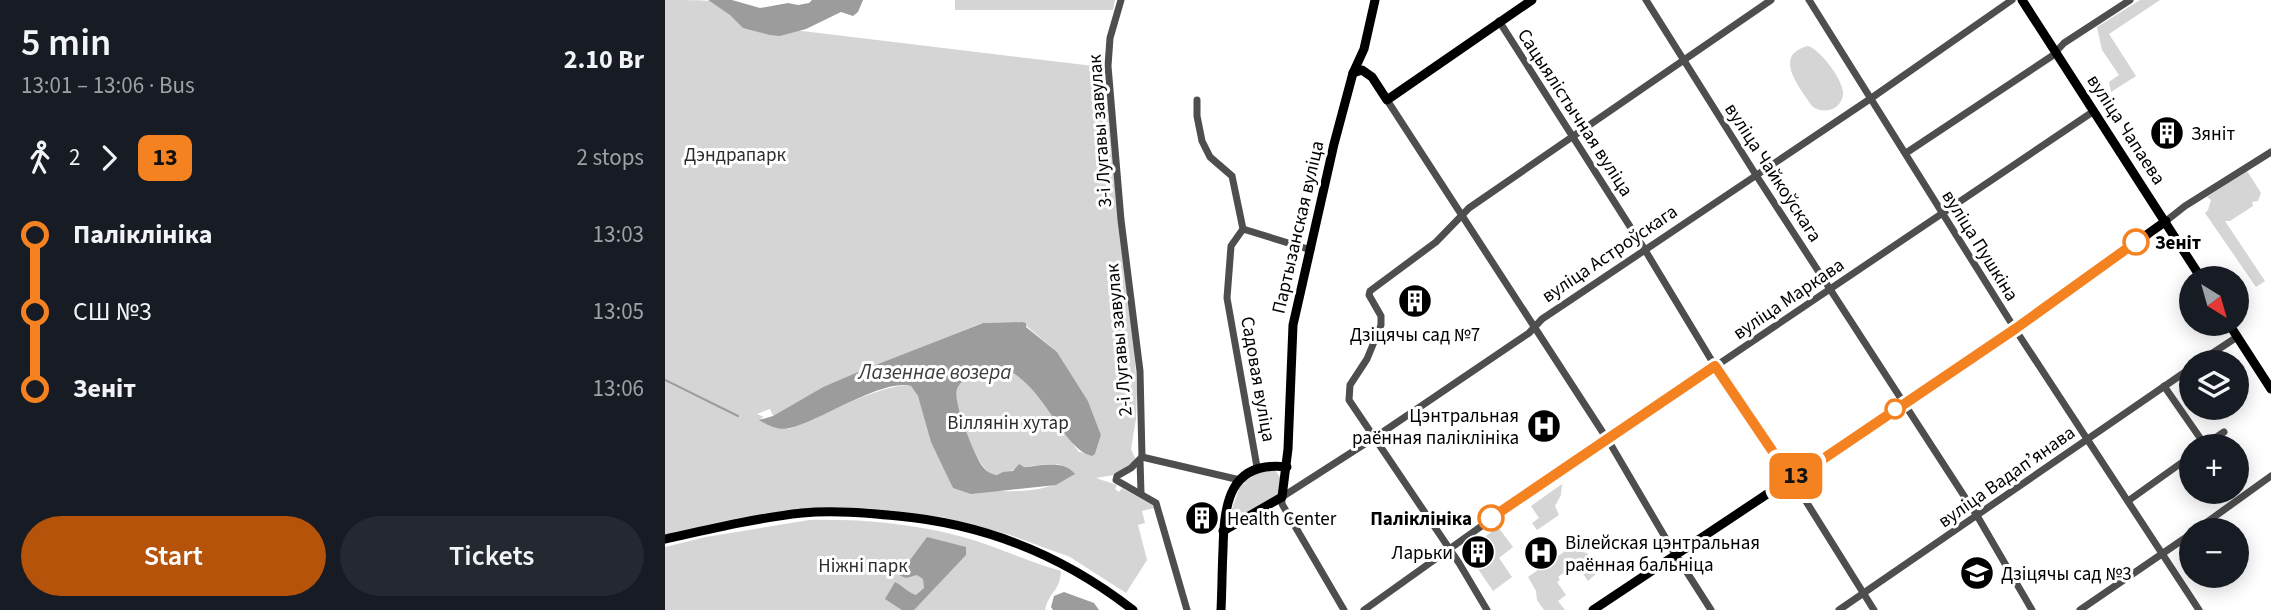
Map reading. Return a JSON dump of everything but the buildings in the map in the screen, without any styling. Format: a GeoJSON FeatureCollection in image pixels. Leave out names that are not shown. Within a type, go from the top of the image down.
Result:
{"type":"FeatureCollection","features":[{"type":"Feature","properties":{"kind":"main road","name":"Партызанская вуліца"},"geometry":{"type":"LineString","coordinates":[[1282,497],[1287,467],[1293,325],[1334,144],[1353,73],[1364,49],[1375,0]]}},
{"type":"Feature","properties":{"kind":"main road"},"geometry":{"type":"LineString","coordinates":[[1364,49],[1365,64],[1387,100],[1532,0]]}},
{"type":"Feature","properties":{"kind":"main road","name":"вуліца Чапаева"},"geometry":{"type":"LineString","coordinates":[[2022,0],[2194,266]]}},
{"type":"Feature","properties":{"kind":"main road"},"geometry":{"type":"LineString","coordinates":[[1353,73],[1363,71],[1372,77]]}},
{"type":"Feature","properties":{"kind":"main road"},"geometry":{"type":"LineString","coordinates":[[1593,610],[2015,329],[2166,221]]}},
{"type":"Feature","properties":{"kind":"main road"},"geometry":{"type":"LineString","coordinates":[[2237,337],[2271,389]]}},
{"type":"Feature","properties":{"kind":"main road"},"geometry":{"type":"LineString","coordinates":[[1257,467],[1287,467]]}},
{"type":"Feature","properties":{"kind":"main road","name":"Садовая вуліца"},"geometry":{"type":"LineString","coordinates":[[1221,610],[1223,531],[1228,498],[1240,480],[1257,467]]}},
{"type":"Feature","properties":{"kind":"main road","name":"вуліца Астроўскага"},"geometry":{"type":"LineString","coordinates":[[1223,531],[1282,497]]}},
{"type":"Feature","properties":{"kind":"main road"},"geometry":{"type":"LineString","coordinates":[[665,539],[804,513],[847,512],[938,521],[1029,547],[1097,584],[1133,610]]}},
{"type":"Feature","properties":{"kind":"street","name":"3-і Лугавы завулак"},"geometry":{"type":"LineString","coordinates":[[1121,0],[1110,38],[1108,66],[1121,220]]}},
{"type":"Feature","properties":{"kind":"street","name":"вуліца Чайкоўскага"},"geometry":{"type":"LineString","coordinates":[[1646,0],[1976,516],[2032,610]]}},
{"type":"Feature","properties":{"kind":"street"},"geometry":{"type":"LineString","coordinates":[[1487,610],[1449,547],[1349,400],[1350,385],[1367,359],[1381,325],[1381,316],[1369,295],[1370,291],[1436,242],[1462,214],[1771,0]]}},
{"type":"Feature","properties":{"kind":"street","name":"вуліца Пушкіна"},"geometry":{"type":"LineString","coordinates":[[1809,0],[2015,329],[2199,610]]}},
{"type":"Feature","properties":{"kind":"street","name":"вуліца Астроўскага"},"geometry":{"type":"LineString","coordinates":[[1282,497],[1529,333],[1560,307],[1870,99],[2012,0]]}},
{"type":"Feature","properties":{"kind":"street"},"geometry":{"type":"LineString","coordinates":[[1906,153],[2052,56],[2055,51],[2130,0]]}},
{"type":"Feature","properties":{"kind":"street","name":"Сацыялістычная вуліца"},"geometry":{"type":"LineString","coordinates":[[1499,22],[1645,250],[1715,366],[1792,480],[1874,610]]}},
{"type":"Feature","properties":{"kind":"street"},"geometry":{"type":"LineString","coordinates":[[1197,100],[1202,141],[1210,157],[1232,176],[1243,229],[1311,250]]}},
{"type":"Feature","properties":{"kind":"street"},"geometry":{"type":"LineString","coordinates":[[1387,100],[1607,440],[1711,610]]}},
{"type":"Feature","properties":{"kind":"street","name":"вуліца Маркава"},"geometry":{"type":"LineString","coordinates":[[1363,610],[1449,547],[2094,111]]}},
{"type":"Feature","properties":{"kind":"street"},"geometry":{"type":"LineString","coordinates":[[2166,221],[2185,206],[2271,152]]}},
{"type":"Feature","properties":{"kind":"street","name":"2-і Лугавы завулак"},"geometry":{"type":"LineString","coordinates":[[1121,220],[1140,372],[1141,493]]}},
{"type":"Feature","properties":{"kind":"street","name":"Садовая вуліца"},"geometry":{"type":"LineString","coordinates":[[1243,229],[1231,246],[1227,298],[1257,467]]}},
{"type":"Feature","properties":{"kind":"street"},"geometry":{"type":"LineString","coordinates":[[2217,350],[2237,337]]}},
{"type":"Feature","properties":{"kind":"street","name":"вуліца Вадапʼянава"},"geometry":{"type":"LineString","coordinates":[[1839,610],[2179,376]]}},
{"type":"Feature","properties":{"kind":"street"},"geometry":{"type":"LineString","coordinates":[[2164,386],[2197,434]]}},
{"type":"Feature","properties":{"kind":"street"},"geometry":{"type":"LineString","coordinates":[[1187,610],[1156,503],[1116,480],[1117,476],[1141,458],[1240,480]]}},
{"type":"Feature","properties":{"kind":"street"},"geometry":{"type":"LineString","coordinates":[[2128,501],[2179,465]]}},
{"type":"Feature","properties":{"kind":"street"},"geometry":{"type":"LineString","coordinates":[[2212,518],[2271,475]]}},
{"type":"Feature","properties":{"kind":"street"},"geometry":{"type":"LineString","coordinates":[[1282,497],[1282,504],[1344,610]]}},
{"type":"Feature","properties":{"kind":"street"},"geometry":{"type":"LineString","coordinates":[[2080,610],[2179,543]]}},
{"type":"Feature","properties":{"kind":"green space"},"geometry":{"type":"Polygon","coordinates":[[[665,0],[709,1],[758,32],[769,34],[794,30],[1102,67],[1111,118],[1133,332],[1137,391],[1131,449],[1136,460],[1114,475],[1096,478],[1117,485],[1115,489],[1119,492],[1122,488],[1154,508],[1142,511],[1145,523],[1138,525],[1147,560],[1126,593],[1070,557],[1010,535],[942,517],[797,509],[665,535],[665,0]],[[1022,322],[982,323],[823,387],[773,416],[770,409],[757,414],[764,417],[760,419],[789,429],[869,394],[911,386],[918,396],[953,488],[1015,491],[1047,487],[1074,474],[1056,464],[1022,467],[999,475],[986,470],[961,420],[956,395],[960,382],[976,373],[1000,366],[1014,373],[1036,392],[1079,452],[1095,454],[1101,435],[1088,401],[1057,352],[1022,322]]]}},
{"type":"Feature","properties":{"kind":"green space"},"geometry":{"type":"Polygon","coordinates":[[[955,0],[1115,0],[1113,10],[955,10],[955,0]]]}},
{"type":"Feature","properties":{"kind":"green space"},"geometry":{"type":"Polygon","coordinates":[[[2140,0],[2160,0],[2109,34],[2136,76],[2111,92],[2109,82],[2119,75],[2102,50],[2097,27],[2140,0]]]}},
{"type":"Feature","properties":{"kind":"green space"},"geometry":{"type":"Polygon","coordinates":[[[1808,46],[1825,59],[1843,89],[1842,100],[1831,109],[1821,110],[1812,106],[1792,73],[1791,57],[1797,50],[1808,46]]]}},
{"type":"Feature","properties":{"kind":"green space"},"geometry":{"type":"Polygon","coordinates":[[[2247,171],[2261,193],[2258,201],[2252,202],[2253,206],[2230,221],[2225,221],[2265,281],[2256,287],[2249,277],[2249,266],[2242,266],[2205,213],[2211,200],[2207,197],[2247,171]]]}},
{"type":"Feature","properties":{"kind":"green space"},"geometry":{"type":"Polygon","coordinates":[[[1257,470],[1275,470],[1280,477],[1280,494],[1240,520],[1227,523],[1241,483],[1248,484],[1241,482],[1257,470]]]}},
{"type":"Feature","properties":{"kind":"green space"},"geometry":{"type":"Polygon","coordinates":[[[1562,484],[1561,495],[1555,506],[1559,515],[1537,530],[1532,523],[1539,518],[1531,506],[1562,484]]]}},
{"type":"Feature","properties":{"kind":"green space","name":"Ніжні парк"},"geometry":{"type":"Polygon","coordinates":[[[809,520],[884,523],[940,532],[972,540],[1061,571],[1060,578],[1045,610],[665,610],[665,547],[706,537],[809,520]]]}},
{"type":"Feature","properties":{"kind":"green space"},"geometry":{"type":"Polygon","coordinates":[[[1498,527],[1513,547],[1499,558],[1512,577],[1493,591],[1478,569],[1486,536],[1498,527]]]}},
{"type":"Feature","properties":{"kind":"green space"},"geometry":{"type":"Polygon","coordinates":[[[1568,549],[1587,553],[1598,568],[1597,573],[1588,581],[1583,574],[1584,570],[1581,572],[1577,568],[1569,574],[1566,571],[1558,577],[1560,580],[1557,582],[1566,595],[1558,601],[1565,610],[1544,610],[1528,577],[1568,549]]]}},
{"type":"Feature","properties":{"kind":"water"},"geometry":{"type":"Polygon","coordinates":[[[708,0],[732,0],[760,8],[788,3],[798,5],[812,0],[863,0],[858,12],[853,16],[841,12],[806,29],[780,36],[743,28],[708,0]]]}},
{"type":"Feature","properties":{"kind":"water","name":"Лазеннае возера"},"geometry":{"type":"Polygon","coordinates":[[[1022,322],[1057,352],[1088,401],[1101,435],[1095,454],[1092,456],[1081,451],[1071,442],[1029,387],[1000,366],[970,376],[960,384],[956,395],[970,441],[986,470],[997,475],[1013,471],[1019,464],[1024,467],[1051,464],[1064,466],[1075,474],[1056,485],[971,494],[953,488],[931,442],[918,396],[911,386],[885,388],[786,429],[770,426],[759,420],[773,416],[823,387],[983,323],[1022,322]]]}},
{"type":"Feature","properties":{"kind":"water"},"geometry":{"type":"Polygon","coordinates":[[[927,537],[966,547],[966,555],[914,610],[902,610],[885,599],[895,582],[916,595],[924,588],[923,579],[917,575],[906,578],[899,575],[927,537]]]}},
{"type":"Feature","properties":{"kind":"water"},"geometry":{"type":"Polygon","coordinates":[[[1064,592],[1094,603],[1099,610],[1053,610],[1051,607],[1054,596],[1064,592]]]}},
{"type":"Feature","properties":{"kind":"waterway"},"geometry":{"type":"LineString","coordinates":[[665,380],[738,416]]}},
{"type":"Feature","properties":{"kind":"bus line","name":"13"},"geometry":{"type":"LineString","coordinates":[[1491,518],[1715,366],[1792,480],[2015,329],[2136,242]]}},
{"type":"Feature","properties":{"kind":"place","name":"Зяніт"},"geometry":{"type":"Point","coordinates":[2167,133]}},
{"type":"Feature","properties":{"kind":"place","name":"Зеніт"},"geometry":{"type":"Point","coordinates":[2136,242]}},
{"type":"Feature","properties":{"kind":"place","name":"Дзіцячы сад №7"},"geometry":{"type":"Point","coordinates":[1415,301]}},
{"type":"Feature","properties":{"kind":"place","name":"Цэнтральная раённая паліклініка"},"geometry":{"type":"Point","coordinates":[1544,426]}},
{"type":"Feature","properties":{"kind":"place","name":"Health Center"},"geometry":{"type":"Point","coordinates":[1202,518]}},
{"type":"Feature","properties":{"kind":"place","name":"Паліклініка"},"geometry":{"type":"Point","coordinates":[1491,518]}},
{"type":"Feature","properties":{"kind":"place","name":"Ларьки"},"geometry":{"type":"Point","coordinates":[1478,552]}},
{"type":"Feature","properties":{"kind":"place","name":"Вілейская цэнтральная раённая бальніца"},"geometry":{"type":"Point","coordinates":[1541,553]}},
{"type":"Feature","properties":{"kind":"place","name":"Дзіцячы сад №3"},"geometry":{"type":"Point","coordinates":[1977,573]}},
{"type":"Feature","properties":{"kind":"park label","name":"Дэндрапарк"},"geometry":{"type":"Point","coordinates":[735,154]}},
{"type":"Feature","properties":{"kind":"park label","name":"Віллянін хутар"},"geometry":{"type":"Point","coordinates":[1008,422]}}]}
